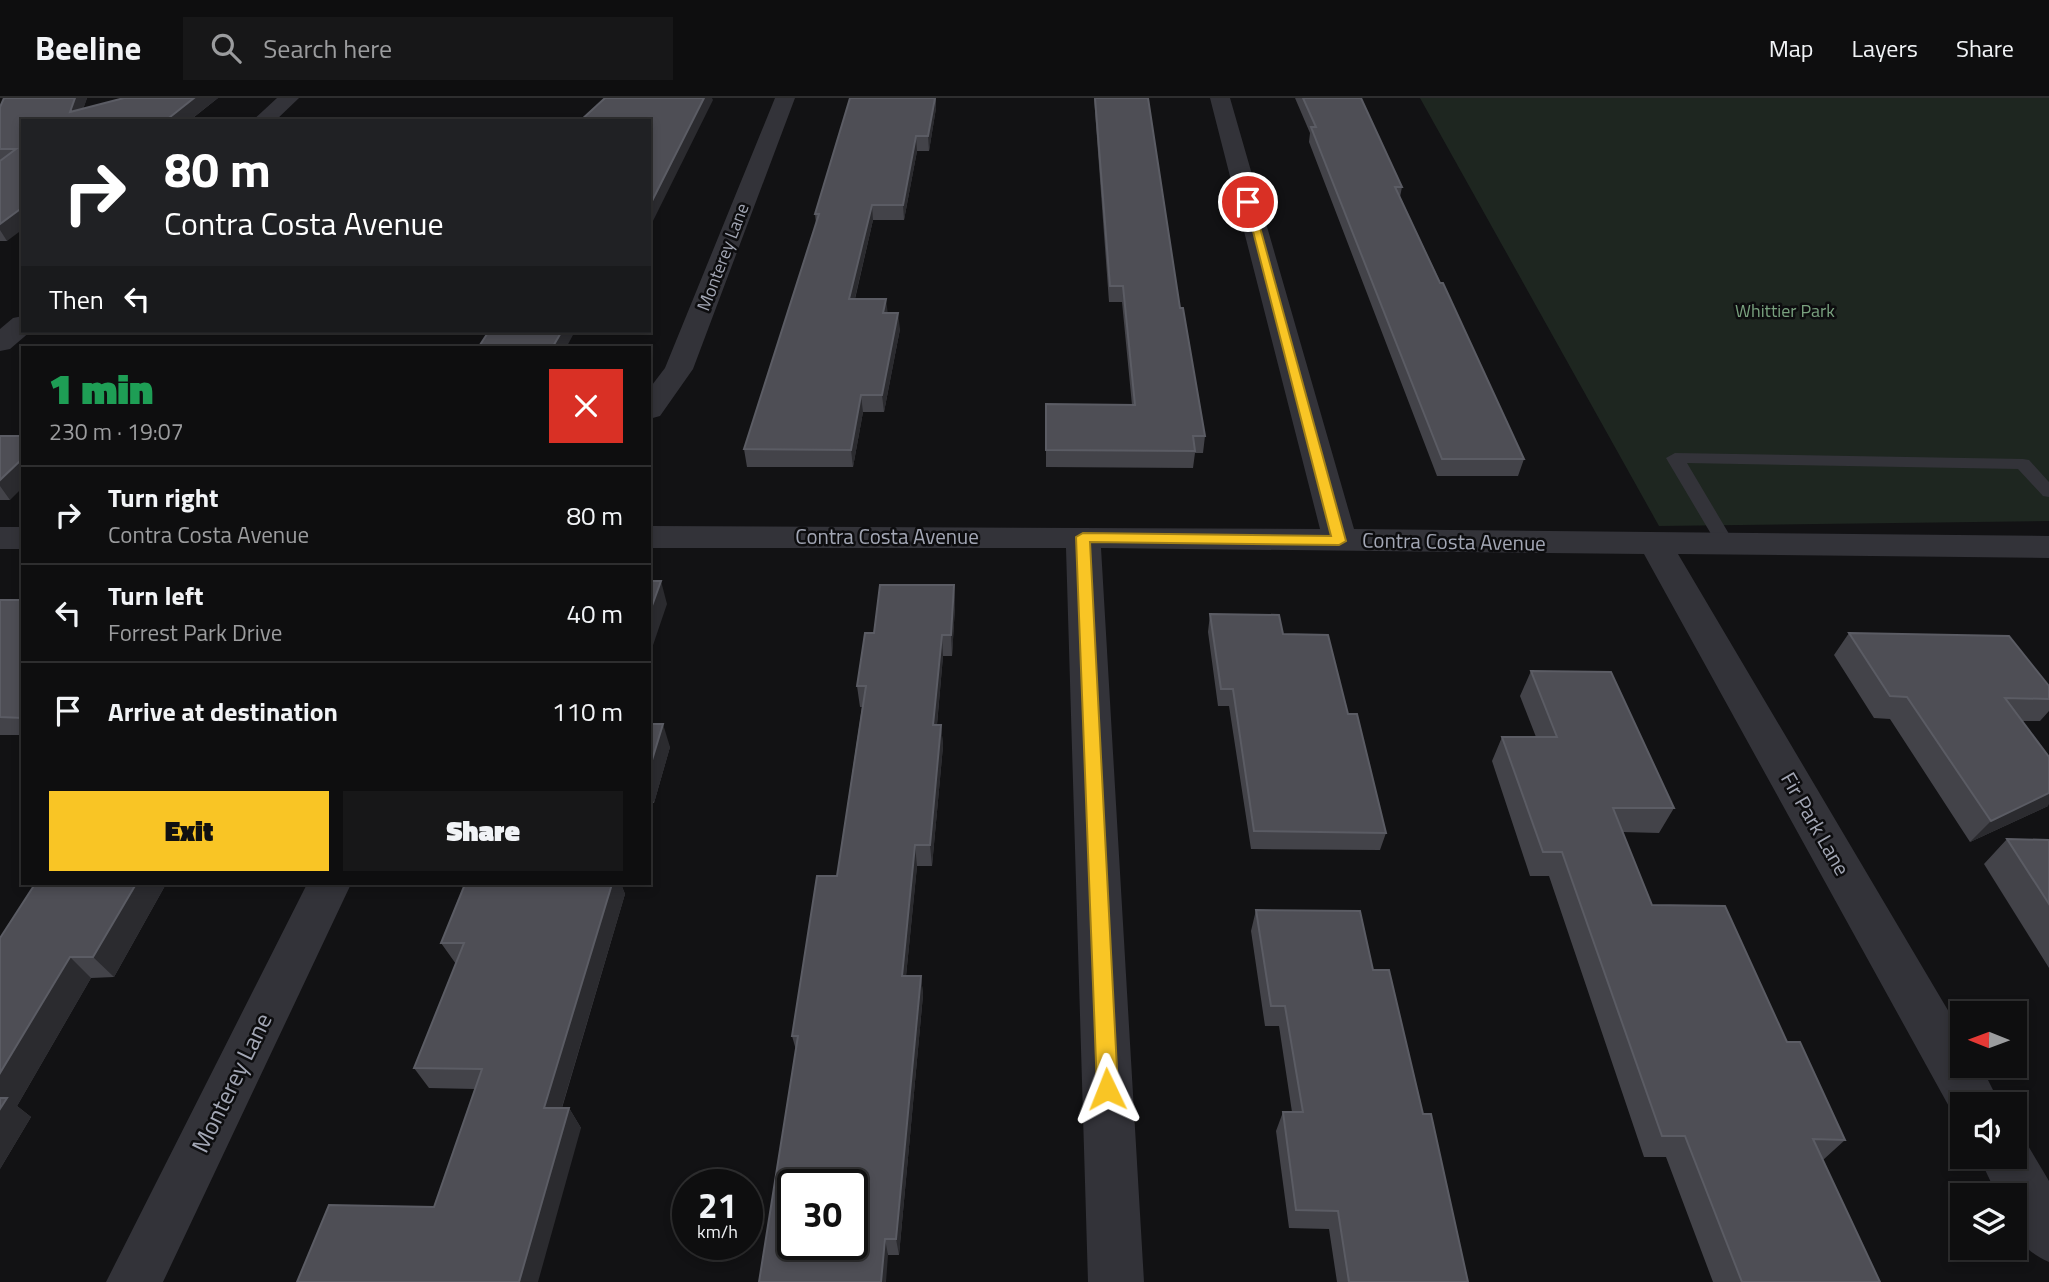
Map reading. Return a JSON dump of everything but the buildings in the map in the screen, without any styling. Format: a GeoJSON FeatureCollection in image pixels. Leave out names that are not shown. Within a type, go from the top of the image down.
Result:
{"type":"FeatureCollection","features":[{"type":"Feature","properties":{"kind":"street"},"geometry":{"type":"LineString","coordinates":[[264,119],[289,98]]}},
{"type":"Feature","properties":{"kind":"street","name":"Monterey Lane"},"geometry":{"type":"LineString","coordinates":[[651,407],[680,369],[785,98]]}},
{"type":"Feature","properties":{"kind":"street"},"geometry":{"type":"LineString","coordinates":[[1220,98],[1339,541]]}},
{"type":"Feature","properties":{"kind":"street"},"geometry":{"type":"LineString","coordinates":[[0,343],[21,326]]}},
{"type":"Feature","properties":{"kind":"street","name":"Contra Costa Avenue"},"geometry":{"type":"LineString","coordinates":[[651,537],[1083,537],[2049,547]]}},
{"type":"Feature","properties":{"kind":"street"},"geometry":{"type":"LineString","coordinates":[[1083,537],[1116,1282]]}},
{"type":"Feature","properties":{"kind":"street"},"geometry":{"type":"LineString","coordinates":[[0,538],[21,538]]}},
{"type":"Feature","properties":{"kind":"street","name":"Fir Park Lane"},"geometry":{"type":"LineString","coordinates":[[1655,543],[1968,1092]]}},
{"type":"Feature","properties":{"kind":"street","name":"Monterey Lane"},"geometry":{"type":"LineString","coordinates":[[134,1282],[329,885]]}},
{"type":"Feature","properties":{"kind":"street"},"geometry":{"type":"LineString","coordinates":[[2012,1169],[2049,1234]]}},
{"type":"Feature","properties":{"kind":"lane"},"geometry":{"type":"LineString","coordinates":[[1726,544],[1675,458],[2023,464],[2049,492]]}},
{"type":"Feature","properties":{"kind":"green space","name":"Whittier Park"},"geometry":{"type":"Polygon","coordinates":[[[1420,98],[2049,98],[2049,521],[1659,526],[1420,98]]]}},
{"type":"Feature","properties":{"kind":"route"},"geometry":{"type":"LineString","coordinates":[[1107,1089],[1083,537],[1339,541],[1248,202]]}}]}
